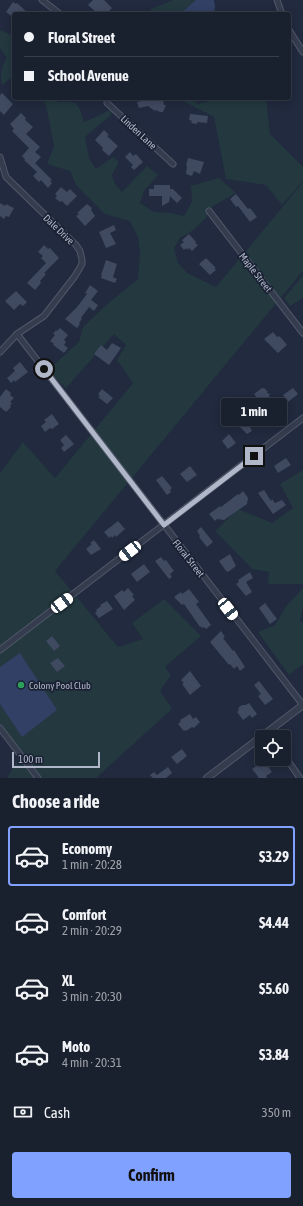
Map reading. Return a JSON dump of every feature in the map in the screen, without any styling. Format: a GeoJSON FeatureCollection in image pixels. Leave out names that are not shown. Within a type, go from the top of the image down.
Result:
{"type":"FeatureCollection","features":[{"type":"Feature","properties":{"kind":"street"},"geometry":{"type":"LineString","coordinates":[[42,0],[57,12]]}},
{"type":"Feature","properties":{"kind":"street"},"geometry":{"type":"LineString","coordinates":[[277,0],[281,12]]}},
{"type":"Feature","properties":{"kind":"street"},"geometry":{"type":"LineString","coordinates":[[291,33],[303,52]]}},
{"type":"Feature","properties":{"kind":"street","name":"Linden Lane"},"geometry":{"type":"LineString","coordinates":[[107,100],[107,103],[173,164]]}},
{"type":"Feature","properties":{"kind":"street","name":"Dale Drive"},"geometry":{"type":"LineString","coordinates":[[0,157],[6,177],[76,245],[80,250],[82,260],[82,264],[75,276],[44,316],[17,334],[0,352]]}},
{"type":"Feature","properties":{"kind":"street"},"geometry":{"type":"LineString","coordinates":[[0,179],[6,177]]}},
{"type":"Feature","properties":{"kind":"street","name":"Maple Street"},"geometry":{"type":"LineString","coordinates":[[209,211],[303,333]]}},
{"type":"Feature","properties":{"kind":"street","name":"Floral Street"},"geometry":{"type":"LineString","coordinates":[[17,334],[303,705]]}},
{"type":"Feature","properties":{"kind":"street"},"geometry":{"type":"LineString","coordinates":[[0,650],[303,418]]}},
{"type":"Feature","properties":{"kind":"street"},"geometry":{"type":"LineString","coordinates":[[275,730],[303,705]]}},
{"type":"Feature","properties":{"kind":"street"},"geometry":{"type":"LineString","coordinates":[[0,728],[38,778]]}},
{"type":"Feature","properties":{"kind":"street"},"geometry":{"type":"LineString","coordinates":[[207,778],[255,744]]}},
{"type":"Feature","properties":{"kind":"street"},"geometry":{"type":"LineString","coordinates":[[291,765],[300,778]]}},
{"type":"Feature","properties":{"kind":"shaded area"},"geometry":{"type":"Polygon","coordinates":[[[173,0],[196,0],[182,12],[150,12],[151,9],[173,0]]]}},
{"type":"Feature","properties":{"kind":"shaded area"},"geometry":{"type":"Polygon","coordinates":[[[0,30],[12,35],[12,77],[2,85],[1,78],[3,64],[7,58],[0,48],[0,30]]]}},
{"type":"Feature","properties":{"kind":"shaded area"},"geometry":{"type":"Polygon","coordinates":[[[43,100],[58,100],[58,102],[70,102],[77,104],[84,122],[109,110],[112,114],[85,137],[89,158],[96,169],[113,157],[119,162],[112,175],[115,184],[122,192],[147,166],[158,175],[144,191],[140,203],[154,212],[171,213],[184,216],[192,201],[191,186],[219,178],[236,193],[213,206],[206,218],[192,231],[180,238],[174,248],[178,263],[187,273],[216,287],[303,182],[303,271],[55,571],[118,647],[143,639],[132,623],[164,599],[201,636],[165,667],[171,675],[160,691],[172,709],[96,778],[7,778],[22,752],[0,724],[0,473],[23,442],[55,478],[133,383],[117,360],[126,345],[114,334],[66,388],[48,370],[79,342],[83,327],[106,305],[138,279],[140,253],[138,237],[130,221],[105,214],[76,185],[70,171],[47,164],[54,146],[46,105],[43,100]]]}},
{"type":"Feature","properties":{"kind":"shaded area"},"geometry":{"type":"Polygon","coordinates":[[[181,100],[193,100],[198,104],[210,100],[266,100],[270,134],[303,167],[303,181],[282,205],[266,185],[226,179],[214,117],[181,100]]]}},
{"type":"Feature","properties":{"kind":"shaded area"},"geometry":{"type":"Polygon","coordinates":[[[303,275],[303,298],[290,306],[284,298],[303,275]]]}},
{"type":"Feature","properties":{"kind":"shaded area"},"geometry":{"type":"Polygon","coordinates":[[[303,470],[303,584],[268,584],[269,572],[252,569],[215,531],[238,509],[272,523],[293,508],[280,484],[303,470]]]}},
{"type":"Feature","properties":{"kind":"shaded area"},"geometry":{"type":"Polygon","coordinates":[[[303,588],[303,606],[300,621],[303,623],[303,664],[289,675],[258,632],[275,625],[287,605],[303,588]]]}},
{"type":"Feature","properties":{"kind":"water"},"geometry":{"type":"Polygon","coordinates":[[[196,0],[214,0],[214,12],[182,12],[196,0]]]}},
{"type":"Feature","properties":{"kind":"water","name":"Colony Pool Club"},"geometry":{"type":"Polygon","coordinates":[[[20,653],[57,710],[22,737],[0,704],[0,667],[20,653]]]}},
{"type":"Feature","properties":{"kind":"building"},"geometry":{"type":"Polygon","coordinates":[[[93,0],[104,0],[112,8],[108,12],[96,12],[88,5],[93,0]]]}},
{"type":"Feature","properties":{"kind":"building"},"geometry":{"type":"Polygon","coordinates":[[[13,2],[16,4],[17,3],[27,12],[12,12],[12,16],[6,12],[13,2]]]}},
{"type":"Feature","properties":{"kind":"building"},"geometry":{"type":"Polygon","coordinates":[[[2,93],[13,104],[4,115],[0,111],[0,95],[2,93]]]}},
{"type":"Feature","properties":{"kind":"building"},"geometry":{"type":"Polygon","coordinates":[[[147,100],[163,100],[164,105],[166,105],[163,112],[160,112],[155,111],[148,106],[139,108],[137,102],[147,100]]]}},
{"type":"Feature","properties":{"kind":"building"},"geometry":{"type":"Polygon","coordinates":[[[21,113],[26,118],[25,120],[33,127],[26,134],[40,147],[35,152],[41,157],[35,163],[52,180],[50,181],[52,183],[48,188],[41,180],[39,182],[33,176],[37,172],[24,160],[25,159],[22,156],[29,148],[12,131],[14,129],[10,124],[21,113]]]}},
{"type":"Feature","properties":{"kind":"building"},"geometry":{"type":"Polygon","coordinates":[[[190,114],[208,116],[207,123],[191,123],[192,121],[189,120],[190,114]]]}},
{"type":"Feature","properties":{"kind":"building"},"geometry":{"type":"Polygon","coordinates":[[[104,130],[109,135],[107,136],[118,146],[109,156],[102,150],[103,148],[95,140],[104,130]]]}},
{"type":"Feature","properties":{"kind":"building"},"geometry":{"type":"Polygon","coordinates":[[[130,152],[133,156],[136,154],[143,162],[134,170],[131,167],[133,165],[125,157],[130,152]]]}},
{"type":"Feature","properties":{"kind":"building"},"geometry":{"type":"Polygon","coordinates":[[[188,158],[204,162],[200,174],[194,171],[192,176],[186,174],[188,158]]]}},
{"type":"Feature","properties":{"kind":"building"},"geometry":{"type":"Polygon","coordinates":[[[154,185],[170,185],[170,189],[173,189],[182,198],[177,203],[170,196],[169,202],[162,206],[162,196],[149,196],[149,189],[154,189],[154,185]]]}},
{"type":"Feature","properties":{"kind":"building"},"geometry":{"type":"Polygon","coordinates":[[[61,187],[67,192],[70,189],[77,196],[67,206],[62,201],[60,202],[55,198],[57,196],[55,194],[61,187]]]}},
{"type":"Feature","properties":{"kind":"building"},"geometry":{"type":"Polygon","coordinates":[[[236,194],[248,209],[250,208],[257,217],[250,222],[238,206],[236,207],[230,199],[236,194]]]}},
{"type":"Feature","properties":{"kind":"building"},"geometry":{"type":"Polygon","coordinates":[[[0,203],[14,208],[9,217],[6,216],[4,219],[0,216],[0,203]]]}},
{"type":"Feature","properties":{"kind":"building"},"geometry":{"type":"Polygon","coordinates":[[[87,204],[92,208],[91,210],[95,216],[85,226],[76,216],[79,214],[77,213],[87,204]]]}},
{"type":"Feature","properties":{"kind":"building"},"geometry":{"type":"Polygon","coordinates":[[[114,225],[116,230],[110,233],[116,244],[106,248],[99,232],[114,225]]]}},
{"type":"Feature","properties":{"kind":"building"},"geometry":{"type":"Polygon","coordinates":[[[189,234],[198,245],[192,251],[189,248],[184,250],[180,245],[184,242],[182,240],[189,234]]]}},
{"type":"Feature","properties":{"kind":"building"},"geometry":{"type":"Polygon","coordinates":[[[44,245],[48,249],[50,248],[59,258],[44,273],[46,274],[35,290],[27,283],[46,263],[41,258],[43,256],[38,252],[44,245]]]}},
{"type":"Feature","properties":{"kind":"building"},"geometry":{"type":"Polygon","coordinates":[[[206,258],[216,268],[214,268],[216,270],[210,275],[199,264],[206,258]]]}},
{"type":"Feature","properties":{"kind":"building"},"geometry":{"type":"Polygon","coordinates":[[[106,260],[117,264],[113,277],[117,279],[115,283],[101,278],[106,260]]]}},
{"type":"Feature","properties":{"kind":"building"},"geometry":{"type":"Polygon","coordinates":[[[90,285],[98,291],[91,300],[98,305],[94,311],[89,307],[81,318],[80,324],[77,328],[65,319],[87,294],[85,293],[90,285]]]}},
{"type":"Feature","properties":{"kind":"building"},"geometry":{"type":"Polygon","coordinates":[[[16,291],[27,302],[23,306],[20,304],[14,310],[5,301],[16,291]]]}},
{"type":"Feature","properties":{"kind":"building"},"geometry":{"type":"Polygon","coordinates":[[[60,328],[68,335],[64,340],[66,342],[64,345],[68,348],[64,353],[50,341],[55,335],[53,334],[56,330],[57,331],[60,328]]]}},
{"type":"Feature","properties":{"kind":"building"},"geometry":{"type":"Polygon","coordinates":[[[273,332],[287,345],[278,353],[264,339],[273,332]]]}},
{"type":"Feature","properties":{"kind":"building"},"geometry":{"type":"Polygon","coordinates":[[[112,343],[121,348],[109,365],[94,354],[101,345],[107,350],[112,343]]]}},
{"type":"Feature","properties":{"kind":"building"},"geometry":{"type":"Polygon","coordinates":[[[20,362],[28,372],[15,382],[14,380],[11,383],[7,378],[15,371],[13,368],[20,362]]]}},
{"type":"Feature","properties":{"kind":"building"},"geometry":{"type":"Polygon","coordinates":[[[262,388],[268,391],[267,393],[270,394],[269,396],[271,399],[262,408],[257,402],[259,401],[254,394],[262,388]]]}},
{"type":"Feature","properties":{"kind":"building"},"geometry":{"type":"Polygon","coordinates":[[[293,388],[298,394],[288,402],[283,395],[293,388]]]}},
{"type":"Feature","properties":{"kind":"building"},"geometry":{"type":"Polygon","coordinates":[[[6,389],[14,398],[10,402],[12,403],[10,406],[11,407],[6,412],[0,407],[0,397],[6,389]]]}},
{"type":"Feature","properties":{"kind":"building"},"geometry":{"type":"Polygon","coordinates":[[[102,389],[113,398],[107,404],[98,397],[100,396],[98,394],[102,389]]]}},
{"type":"Feature","properties":{"kind":"building"},"geometry":{"type":"Polygon","coordinates":[[[250,412],[257,421],[250,427],[252,431],[247,434],[235,422],[250,412]]]}},
{"type":"Feature","properties":{"kind":"building"},"geometry":{"type":"Polygon","coordinates":[[[52,414],[59,424],[45,432],[41,426],[46,422],[44,420],[52,414]]]}},
{"type":"Feature","properties":{"kind":"building"},"geometry":{"type":"Polygon","coordinates":[[[229,434],[236,443],[228,449],[222,441],[229,434]]]}},
{"type":"Feature","properties":{"kind":"building"},"geometry":{"type":"Polygon","coordinates":[[[66,435],[74,444],[64,452],[61,448],[64,445],[60,440],[66,435]]]}},
{"type":"Feature","properties":{"kind":"building"},"geometry":{"type":"Polygon","coordinates":[[[286,458],[291,465],[278,473],[274,466],[286,458]]]}},
{"type":"Feature","properties":{"kind":"building"},"geometry":{"type":"Polygon","coordinates":[[[190,466],[197,475],[187,482],[180,474],[190,466]]]}},
{"type":"Feature","properties":{"kind":"building"},"geometry":{"type":"Polygon","coordinates":[[[162,476],[172,488],[170,490],[171,492],[167,495],[156,480],[162,476]]]}},
{"type":"Feature","properties":{"kind":"building"},"geometry":{"type":"Polygon","coordinates":[[[264,490],[271,501],[272,499],[275,503],[282,500],[286,505],[273,514],[258,493],[264,490]]]}},
{"type":"Feature","properties":{"kind":"building"},"geometry":{"type":"Polygon","coordinates":[[[243,491],[248,498],[247,504],[224,520],[217,519],[215,521],[209,514],[238,494],[239,495],[243,491]]]}},
{"type":"Feature","properties":{"kind":"building"},"geometry":{"type":"Polygon","coordinates":[[[118,521],[125,529],[116,537],[115,535],[112,538],[111,536],[109,538],[104,532],[118,521]]]}},
{"type":"Feature","properties":{"kind":"building"},"geometry":{"type":"Polygon","coordinates":[[[201,527],[213,542],[207,547],[199,537],[200,536],[197,531],[201,527]]]}},
{"type":"Feature","properties":{"kind":"building"},"geometry":{"type":"Polygon","coordinates":[[[94,540],[101,549],[91,555],[86,549],[94,540]]]}},
{"type":"Feature","properties":{"kind":"building"},"geometry":{"type":"Polygon","coordinates":[[[230,554],[236,566],[228,572],[219,561],[230,554]]]}},
{"type":"Feature","properties":{"kind":"building"},"geometry":{"type":"Polygon","coordinates":[[[161,557],[164,561],[166,560],[174,571],[170,574],[172,577],[169,579],[155,561],[161,557]]]}},
{"type":"Feature","properties":{"kind":"building"},"geometry":{"type":"Polygon","coordinates":[[[144,564],[150,572],[137,582],[131,574],[144,564]]]}},
{"type":"Feature","properties":{"kind":"building"},"geometry":{"type":"Polygon","coordinates":[[[250,572],[253,578],[246,582],[252,592],[246,596],[236,584],[239,582],[238,580],[250,572]]]}},
{"type":"Feature","properties":{"kind":"building"},"geometry":{"type":"Polygon","coordinates":[[[128,588],[134,595],[132,596],[135,600],[124,610],[114,596],[122,590],[124,592],[128,588]]]}},
{"type":"Feature","properties":{"kind":"building"},"geometry":{"type":"Polygon","coordinates":[[[189,589],[199,602],[196,604],[211,625],[206,629],[204,627],[202,628],[201,626],[200,627],[184,604],[182,605],[174,597],[189,589]]]}},
{"type":"Feature","properties":{"kind":"building"},"geometry":{"type":"Polygon","coordinates":[[[107,601],[113,609],[99,618],[95,613],[97,611],[96,610],[101,606],[100,605],[107,601]]]}},
{"type":"Feature","properties":{"kind":"building"},"geometry":{"type":"Polygon","coordinates":[[[265,603],[277,619],[270,624],[259,608],[265,603]]]}},
{"type":"Feature","properties":{"kind":"building"},"geometry":{"type":"Polygon","coordinates":[[[221,631],[225,637],[223,638],[233,651],[234,650],[245,667],[240,671],[237,666],[234,669],[230,664],[229,665],[210,642],[221,631]]]}},
{"type":"Feature","properties":{"kind":"building"},"geometry":{"type":"Polygon","coordinates":[[[52,636],[60,646],[54,651],[46,641],[52,636]]]}},
{"type":"Feature","properties":{"kind":"building"},"geometry":{"type":"Polygon","coordinates":[[[58,658],[65,666],[57,672],[50,663],[58,658]]]}},
{"type":"Feature","properties":{"kind":"building"},"geometry":{"type":"Polygon","coordinates":[[[190,671],[201,686],[190,695],[182,684],[184,683],[181,680],[190,671]]]}},
{"type":"Feature","properties":{"kind":"building"},"geometry":{"type":"Polygon","coordinates":[[[259,681],[273,699],[265,705],[258,696],[261,694],[254,685],[259,681]]]}},
{"type":"Feature","properties":{"kind":"building"},"geometry":{"type":"Polygon","coordinates":[[[249,703],[257,714],[252,718],[250,715],[243,720],[237,712],[239,710],[238,708],[249,703]]]}},
{"type":"Feature","properties":{"kind":"building"},"geometry":{"type":"Polygon","coordinates":[[[190,714],[193,719],[196,717],[200,722],[194,728],[192,727],[184,731],[178,724],[181,721],[180,720],[190,714]]]}},
{"type":"Feature","properties":{"kind":"building"},"geometry":{"type":"Polygon","coordinates":[[[182,749],[187,756],[177,764],[171,757],[182,749]]]}},
{"type":"Feature","properties":{"kind":"building"},"geometry":{"type":"Polygon","coordinates":[[[256,766],[268,766],[272,772],[266,776],[267,778],[259,778],[252,769],[256,766]]]}},
{"type":"Feature","properties":{"kind":"building"},"geometry":{"type":"Polygon","coordinates":[[[168,767],[172,773],[166,778],[153,778],[150,775],[154,772],[157,775],[168,767]]]}},
{"type":"Feature","properties":{"kind":"place","name":"Colony Pool Club"},"geometry":{"type":"Point","coordinates":[21,685]}},
{"type":"Feature","properties":{"kind":"route"},"geometry":{"type":"LineString","coordinates":[[44,369],[164,525],[254,456]]}}]}
